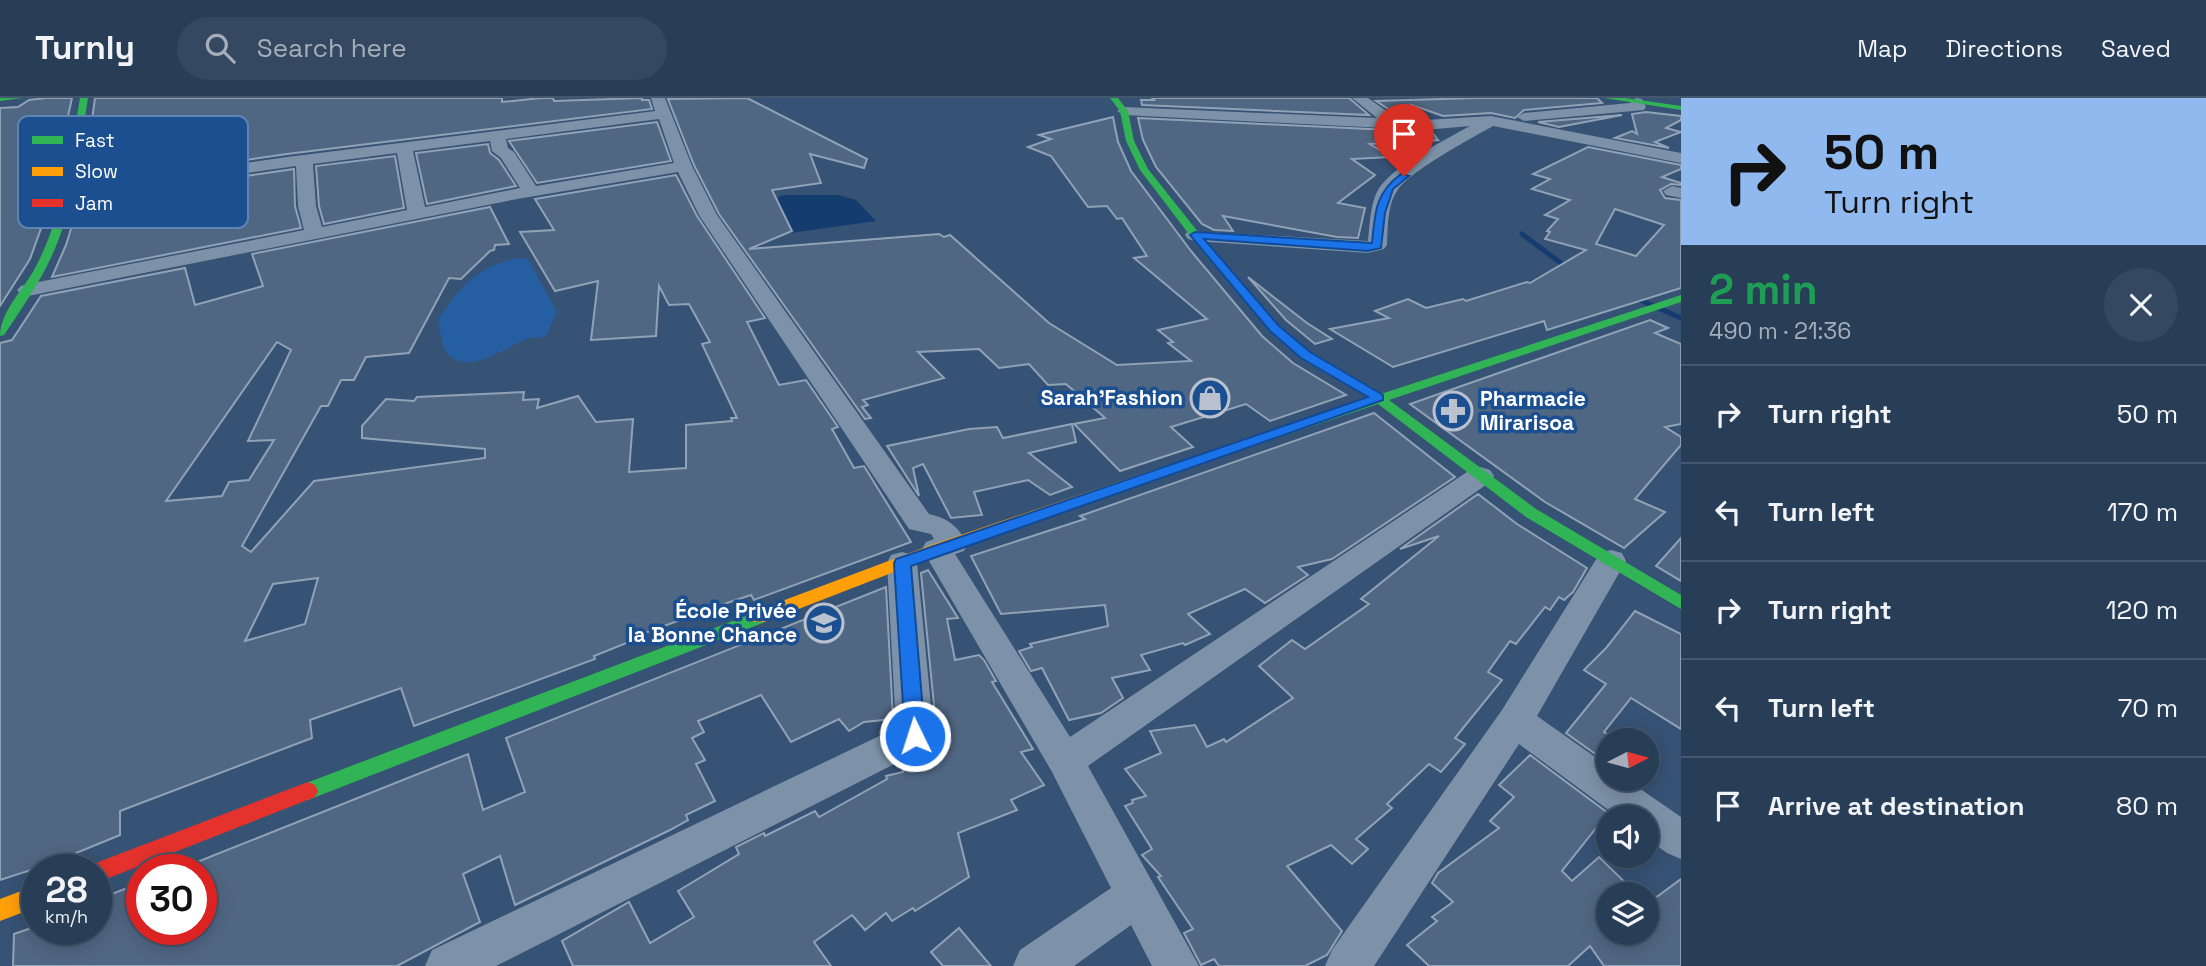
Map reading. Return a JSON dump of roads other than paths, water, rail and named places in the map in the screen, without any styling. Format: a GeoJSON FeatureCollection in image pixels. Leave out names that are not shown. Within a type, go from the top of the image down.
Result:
{"type":"FeatureCollection","features":[{"type":"Feature","properties":{"kind":"street"},"geometry":{"type":"LineString","coordinates":[[0,99],[18,98]]}},
{"type":"Feature","properties":{"kind":"street"},"geometry":{"type":"LineString","coordinates":[[81,116],[84,98]]}},
{"type":"Feature","properties":{"kind":"street"},"geometry":{"type":"LineString","coordinates":[[1114,98],[1125,111],[1130,141],[1144,170],[1274,328],[1306,355],[1378,398],[1531,513],[1681,603]]}},
{"type":"Feature","properties":{"kind":"street"},"geometry":{"type":"LineString","coordinates":[[1359,98],[1394,123]]}},
{"type":"Feature","properties":{"kind":"street"},"geometry":{"type":"LineString","coordinates":[[1608,98],[1680,107]]}},
{"type":"Feature","properties":{"kind":"street"},"geometry":{"type":"LineString","coordinates":[[1125,111],[1424,125],[1639,107],[1637,102]]}},
{"type":"Feature","properties":{"kind":"street"},"geometry":{"type":"LineString","coordinates":[[248,168],[496,135],[661,106],[684,166],[708,215],[1065,761],[1176,966]]}},
{"type":"Feature","properties":{"kind":"street"},"geometry":{"type":"LineString","coordinates":[[1195,235],[1368,247],[1377,245],[1380,213],[1389,187],[1435,152],[1491,121],[1681,158]]}},
{"type":"Feature","properties":{"kind":"street"},"geometry":{"type":"LineString","coordinates":[[496,135],[500,151],[508,155],[512,166],[520,172],[531,192]]}},
{"type":"Feature","properties":{"kind":"street"},"geometry":{"type":"LineString","coordinates":[[404,147],[417,214]]}},
{"type":"Feature","properties":{"kind":"street"},"geometry":{"type":"LineString","coordinates":[[304,160],[307,206],[314,234]]}},
{"type":"Feature","properties":{"kind":"street"},"geometry":{"type":"LineString","coordinates":[[28,290],[531,192],[684,166]]}},
{"type":"Feature","properties":{"kind":"street"},"geometry":{"type":"LineString","coordinates":[[0,332],[28,290],[51,248],[57,228]]}},
{"type":"Feature","properties":{"kind":"street"},"geometry":{"type":"LineString","coordinates":[[112,867],[927,547],[1677,299]]}},
{"type":"Feature","properties":{"kind":"street"},"geometry":{"type":"LineString","coordinates":[[1065,761],[1480,476]]}},
{"type":"Feature","properties":{"kind":"street"},"geometry":{"type":"LineString","coordinates":[[448,966],[915,736],[927,547]]}},
{"type":"Feature","properties":{"kind":"street"},"geometry":{"type":"LineString","coordinates":[[1348,966],[1515,721],[1611,561]]}},
{"type":"Feature","properties":{"kind":"street"},"geometry":{"type":"LineString","coordinates":[[1515,721],[1681,840]]}},
{"type":"Feature","properties":{"kind":"street"},"geometry":{"type":"LineString","coordinates":[[1036,966],[1136,896]]}},
{"type":"Feature","properties":{"kind":"street"},"geometry":{"type":"LineString","coordinates":[[0,910],[21,902]]}},
{"type":"Feature","properties":{"kind":"waterway"},"geometry":{"type":"LineString","coordinates":[[1522,234],[1570,270]]}},
{"type":"Feature","properties":{"kind":"waterway"},"geometry":{"type":"LineString","coordinates":[[1633,297],[1681,318]]}},
{"type":"Feature","properties":{"kind":"place","name":"Sarah'Fashion"},"geometry":{"type":"Point","coordinates":[1210,398]}},
{"type":"Feature","properties":{"kind":"place","name":"Pharmacie Mirarisoa"},"geometry":{"type":"Point","coordinates":[1453,411]}},
{"type":"Feature","properties":{"kind":"place","name":"École Privée la Bonne Chance"},"geometry":{"type":"Point","coordinates":[824,623]}}]}
